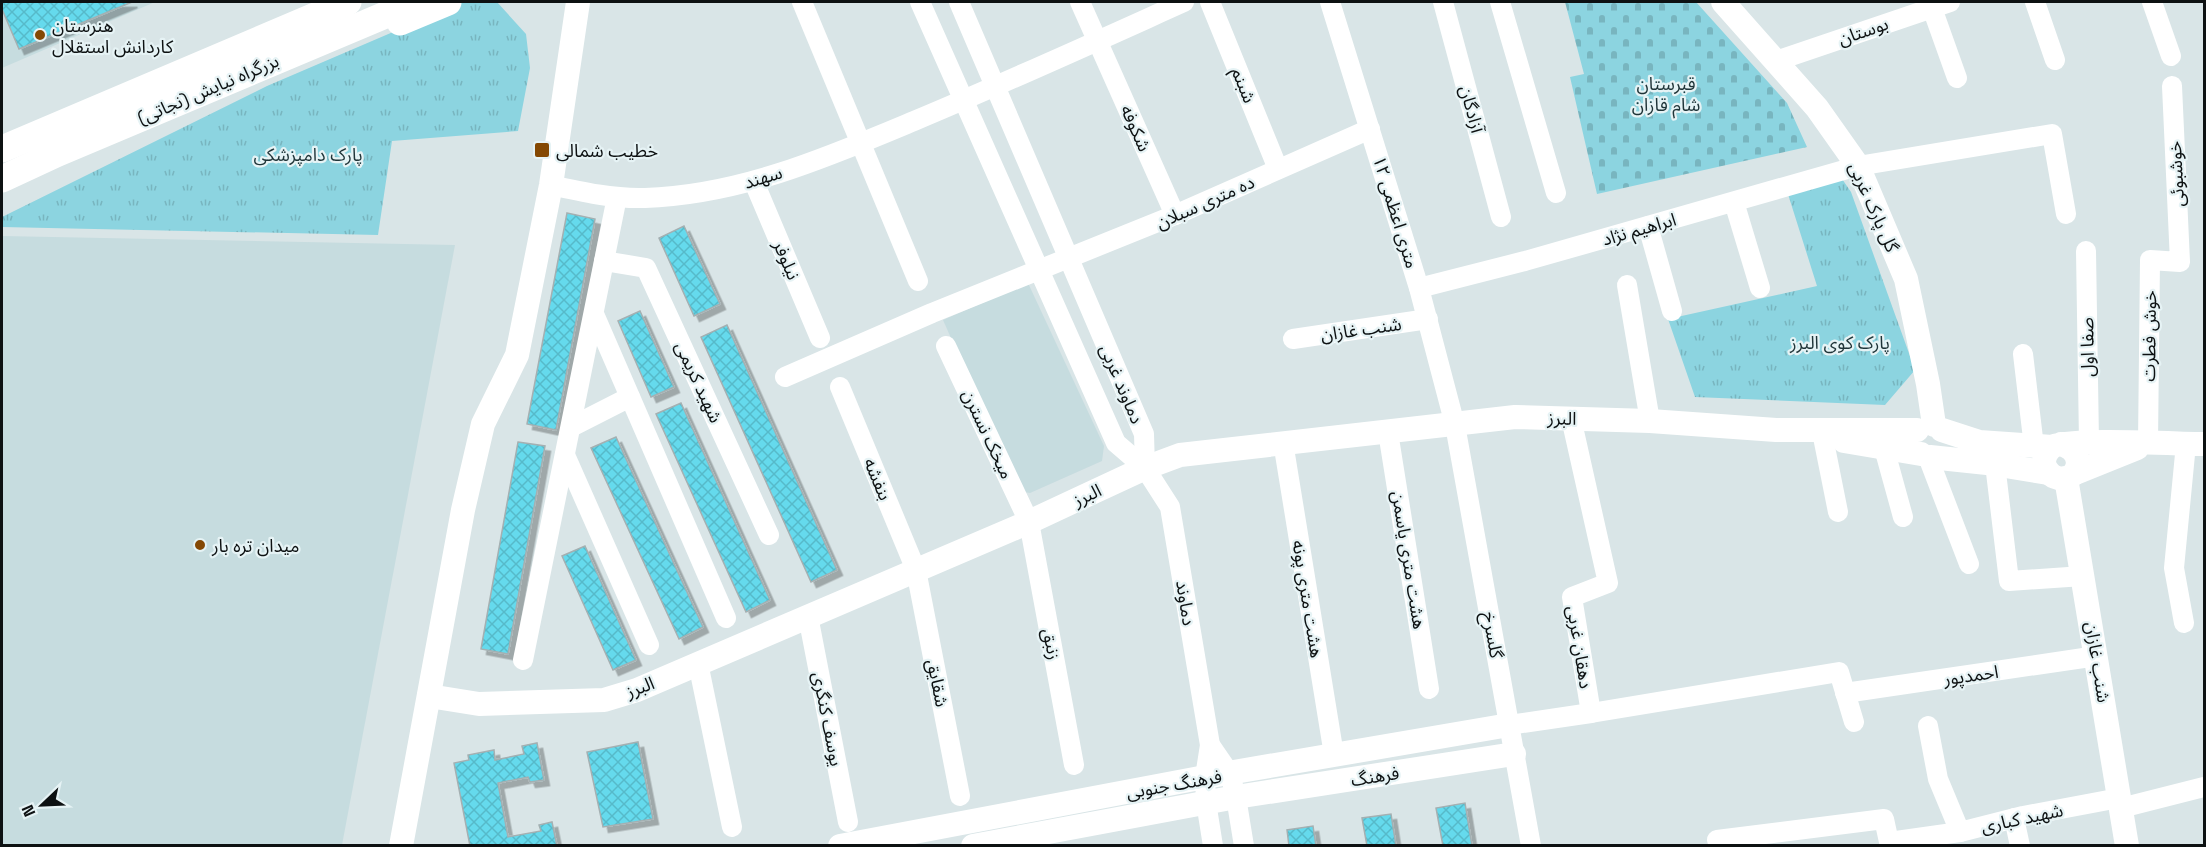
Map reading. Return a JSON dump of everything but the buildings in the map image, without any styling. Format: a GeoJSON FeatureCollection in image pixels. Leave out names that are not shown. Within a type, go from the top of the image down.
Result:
{"type":"FeatureCollection","features":[{"type":"Feature","properties":{"kind":"highway"},"geometry":{"type":"LineString","coordinates":[[323,2],[69,110],[53,141],[88,157],[448,2]]}},
{"type":"Feature","properties":{"kind":"highway","name":"بزرگراه نیایش (نجاتی)"},"geometry":{"type":"LineString","coordinates":[[2,179],[53,141],[348,2]]}},
{"type":"Feature","properties":{"kind":"highway","name":"بزرگراه نیایش (نجاتی)"},"geometry":{"type":"LineString","coordinates":[[2,149],[53,141],[416,2]]}},
{"type":"Feature","properties":{"kind":"main road"},"geometry":{"type":"LineString","coordinates":[[401,846],[463,510],[483,424],[517,355],[551,185],[578,2]]}},
{"type":"Feature","properties":{"kind":"main road","name":"گل پارک غربی"},"geometry":{"type":"LineString","coordinates":[[1722,2],[1817,108],[1858,166],[1906,279],[1928,384],[1930,427],[1914,438],[1915,447],[1926,456]]}},
{"type":"Feature","properties":{"kind":"main road","name":"البرز"},"geometry":{"type":"LineString","coordinates":[[429,696],[479,704],[604,700],[637,690],[1029,522],[1145,468],[1180,455],[1515,417],[1650,421],[1776,429],[1930,427],[1979,442],[2049,446],[2089,442],[2195,444]]}},
{"type":"Feature","properties":{"kind":"main road","name":"البرز"},"geometry":{"type":"LineString","coordinates":[[1776,429],[1926,456],[2063,475]]}},
{"type":"Feature","properties":{"kind":"main road"},"geometry":{"type":"LineString","coordinates":[[2063,475],[2148,443]]}},
{"type":"Feature","properties":{"kind":"main road","name":"شنب غازان"},"geometry":{"type":"LineString","coordinates":[[2049,446],[2071,447],[2077,454],[2079,464],[2063,475],[2097,656],[2127,846]]}},
{"type":"Feature","properties":{"kind":"main road","name":"فرهنگ جنوبی"},"geometry":{"type":"LineString","coordinates":[[840,846],[1205,777],[1509,725]]}},
{"type":"Feature","properties":{"kind":"main road","name":"فرهنگ"},"geometry":{"type":"LineString","coordinates":[[973,846],[1206,802],[1514,754]]}},
{"type":"Feature","properties":{"kind":"street"},"geometry":{"type":"LineString","coordinates":[[802,2],[918,281]]}},
{"type":"Feature","properties":{"kind":"street","name":"دماوند غربی"},"geometry":{"type":"LineString","coordinates":[[920,2],[1116,443],[1145,468]]}},
{"type":"Feature","properties":{"kind":"street","name":"دماوند غربی"},"geometry":{"type":"LineString","coordinates":[[959,2],[1144,434],[1145,468]]}},
{"type":"Feature","properties":{"kind":"street","name":"شکوفه"},"geometry":{"type":"LineString","coordinates":[[1080,2],[1175,216]]}},
{"type":"Feature","properties":{"kind":"street"},"geometry":{"type":"LineString","coordinates":[[995,87],[1184,2]]}},
{"type":"Feature","properties":{"kind":"street","name":"شبنم"},"geometry":{"type":"LineString","coordinates":[[1210,2],[1278,170]]}},
{"type":"Feature","properties":{"kind":"street","name":"۱۲ متری اعظمی"},"geometry":{"type":"LineString","coordinates":[[1330,2],[1419,288],[1455,425]]}},
{"type":"Feature","properties":{"kind":"street","name":"آزادگان"},"geometry":{"type":"LineString","coordinates":[[1443,2],[1501,217]]}},
{"type":"Feature","properties":{"kind":"street"},"geometry":{"type":"LineString","coordinates":[[1500,2],[1556,193]]}},
{"type":"Feature","properties":{"kind":"street"},"geometry":{"type":"LineString","coordinates":[[2035,2],[2055,60]]}},
{"type":"Feature","properties":{"kind":"street"},"geometry":{"type":"LineString","coordinates":[[2152,2],[2171,56]]}},
{"type":"Feature","properties":{"kind":"street"},"geometry":{"type":"LineString","coordinates":[[1941,5],[1957,78]]}},
{"type":"Feature","properties":{"kind":"street","name":"بوستان"},"geometry":{"type":"LineString","coordinates":[[1776,61],[1941,5]]}},
{"type":"Feature","properties":{"kind":"street","name":"خوشبوئی"},"geometry":{"type":"LineString","coordinates":[[2172,86],[2181,262]]}},
{"type":"Feature","properties":{"kind":"street","name":"سهند"},"geometry":{"type":"LineString","coordinates":[[551,185],[617,197],[645,198],[686,194],[754,182],[861,143],[995,87]]}},
{"type":"Feature","properties":{"kind":"street","name":"ده متری سبلان"},"geometry":{"type":"LineString","coordinates":[[785,377],[932,313],[1175,216],[1370,129]]}},
{"type":"Feature","properties":{"kind":"street","name":"ابراهیم نژاد"},"geometry":{"type":"LineString","coordinates":[[1419,288],[1525,261],[1858,166],[2052,134],[2066,214]]}},
{"type":"Feature","properties":{"kind":"street","name":"نیلوفر"},"geometry":{"type":"LineString","coordinates":[[754,182],[820,338]]}},
{"type":"Feature","properties":{"kind":"street"},"geometry":{"type":"LineString","coordinates":[[523,660],[617,197]]}},
{"type":"Feature","properties":{"kind":"street"},"geometry":{"type":"LineString","coordinates":[[1734,202],[1760,288]]}},
{"type":"Feature","properties":{"kind":"street"},"geometry":{"type":"LineString","coordinates":[[1648,226],[1672,311]]}},
{"type":"Feature","properties":{"kind":"street","name":"صفا اول"},"geometry":{"type":"LineString","coordinates":[[2086,251],[2089,442]]}},
{"type":"Feature","properties":{"kind":"street","name":"شهید کریمی"},"geometry":{"type":"LineString","coordinates":[[604,261],[646,268],[769,536]]}},
{"type":"Feature","properties":{"kind":"street","name":"خوش فطرت"},"geometry":{"type":"LineString","coordinates":[[2148,443],[2150,261],[2181,262]]}},
{"type":"Feature","properties":{"kind":"street"},"geometry":{"type":"LineString","coordinates":[[1627,285],[1650,421]]}},
{"type":"Feature","properties":{"kind":"street"},"geometry":{"type":"LineString","coordinates":[[594,314],[726,618]]}},
{"type":"Feature","properties":{"kind":"street","name":"شنب غازان"},"geometry":{"type":"LineString","coordinates":[[1293,339],[1428,319]]}},
{"type":"Feature","properties":{"kind":"street","name":"میخک نسترن"},"geometry":{"type":"LineString","coordinates":[[946,346],[1029,522]]}},
{"type":"Feature","properties":{"kind":"street"},"geometry":{"type":"LineString","coordinates":[[2023,354],[2049,446]]}},
{"type":"Feature","properties":{"kind":"street","name":"بنفشه"},"geometry":{"type":"LineString","coordinates":[[840,387],[916,570]]}},
{"type":"Feature","properties":{"kind":"street"},"geometry":{"type":"LineString","coordinates":[[571,427],[630,397]]}},
{"type":"Feature","properties":{"kind":"street","name":"دهقان غربی"},"geometry":{"type":"LineString","coordinates":[[1509,725],[1591,713],[1572,597],[1608,583],[1571,418]]}},
{"type":"Feature","properties":{"kind":"street","name":"گلسرخ"},"geometry":{"type":"LineString","coordinates":[[1455,425],[1531,846]]}},
{"type":"Feature","properties":{"kind":"street","name":"هشت متری یاسمن"},"geometry":{"type":"LineString","coordinates":[[1388,432],[1430,689]]}},
{"type":"Feature","properties":{"kind":"street"},"geometry":{"type":"LineString","coordinates":[[1823,437],[1838,512]]}},
{"type":"Feature","properties":{"kind":"street","name":"هشت متری پونه"},"geometry":{"type":"LineString","coordinates":[[1283,442],[1334,755]]}},
{"type":"Feature","properties":{"kind":"street"},"geometry":{"type":"LineString","coordinates":[[2184,623],[2174,568],[2195,444]]}},
{"type":"Feature","properties":{"kind":"street"},"geometry":{"type":"LineString","coordinates":[[1884,448],[1903,517]]}},
{"type":"Feature","properties":{"kind":"street"},"geometry":{"type":"LineString","coordinates":[[565,455],[649,645]]}},
{"type":"Feature","properties":{"kind":"street"},"geometry":{"type":"LineString","coordinates":[[1926,456],[1969,564]]}},
{"type":"Feature","properties":{"kind":"street"},"geometry":{"type":"LineString","coordinates":[[1995,464],[2009,581],[2083,576]]}},
{"type":"Feature","properties":{"kind":"street","name":"دماوند"},"geometry":{"type":"LineString","coordinates":[[1145,468],[1170,507],[1210,745]]}},
{"type":"Feature","properties":{"kind":"street","name":"زنبق"},"geometry":{"type":"LineString","coordinates":[[1029,522],[1074,765]]}},
{"type":"Feature","properties":{"kind":"street","name":"شقایق"},"geometry":{"type":"LineString","coordinates":[[916,570],[960,796]]}},
{"type":"Feature","properties":{"kind":"street","name":"یوسف کنگری"},"geometry":{"type":"LineString","coordinates":[[808,616],[848,822]]}},
{"type":"Feature","properties":{"kind":"street","name":"احمدپور"},"geometry":{"type":"LineString","coordinates":[[1845,693],[2097,656]]}},
{"type":"Feature","properties":{"kind":"street"},"geometry":{"type":"LineString","coordinates":[[698,663],[732,827]]}},
{"type":"Feature","properties":{"kind":"street"},"geometry":{"type":"LineString","coordinates":[[1591,713],[1839,672],[1854,722]]}},
{"type":"Feature","properties":{"kind":"street"},"geometry":{"type":"LineString","coordinates":[[1928,726],[1938,779],[1960,832]]}},
{"type":"Feature","properties":{"kind":"street"},"geometry":{"type":"LineString","coordinates":[[1210,745],[1230,774],[1244,846]]}},
{"type":"Feature","properties":{"kind":"street"},"geometry":{"type":"LineString","coordinates":[[1210,745],[1205,777],[1206,802],[1213,846]]}},
{"type":"Feature","properties":{"kind":"street","name":"شهید کباری"},"geometry":{"type":"LineString","coordinates":[[1717,840],[1884,819],[1889,842],[1960,832],[2014,818],[2120,803],[2205,787]]}},
{"type":"Feature","properties":{"kind":"street"},"geometry":{"type":"LineString","coordinates":[[2014,818],[2020,846]]}},
{"type":"Feature","properties":{"kind":"shaded area","name":"هنرستان کاردانش استقلال"},"geometry":{"type":"Polygon","coordinates":[[[2,2],[155,2],[2,68],[2,2]]]}},
{"type":"Feature","properties":{"kind":"shaded area","name":"میدان تره بار"},"geometry":{"type":"Polygon","coordinates":[[[2,236],[455,245],[342,845],[2,845],[2,236]]]}},
{"type":"Feature","properties":{"kind":"shaded area"},"geometry":{"type":"Polygon","coordinates":[[[1028,283],[1104,446],[1102,461],[1030,493],[1019,491],[943,320],[1028,283]]]}},
{"type":"Feature","properties":{"kind":"green space","name":"پارک دامپزشکی"},"geometry":{"type":"Polygon","coordinates":[[[463,2],[497,2],[526,34],[530,68],[518,131],[392,141],[378,235],[2,227],[2,217],[267,86],[463,2]]]}},
{"type":"Feature","properties":{"kind":"green space","name":"قبرستان شام قازان"},"geometry":{"type":"Polygon","coordinates":[[[1565,2],[1696,2],[1787,103],[1807,147],[1597,194],[1570,77],[1584,74],[1565,2]]]}},
{"type":"Feature","properties":{"kind":"green space","name":"پارک کوی البرز"},"geometry":{"type":"Polygon","coordinates":[[[1838,173],[1851,192],[1915,370],[1885,405],[1695,397],[1668,319],[1817,286],[1787,191],[1838,173]]]}},
{"type":"Feature","properties":{"kind":"place","name":"هنرستان کاردانش استقلال"},"geometry":{"type":"Point","coordinates":[40,35]}},
{"type":"Feature","properties":{"kind":"place","name":"خطیب شمالی"},"geometry":{"type":"Point","coordinates":[542,150]}},
{"type":"Feature","properties":{"kind":"place","name":"میدان تره بار"},"geometry":{"type":"Point","coordinates":[200,545]}}]}
